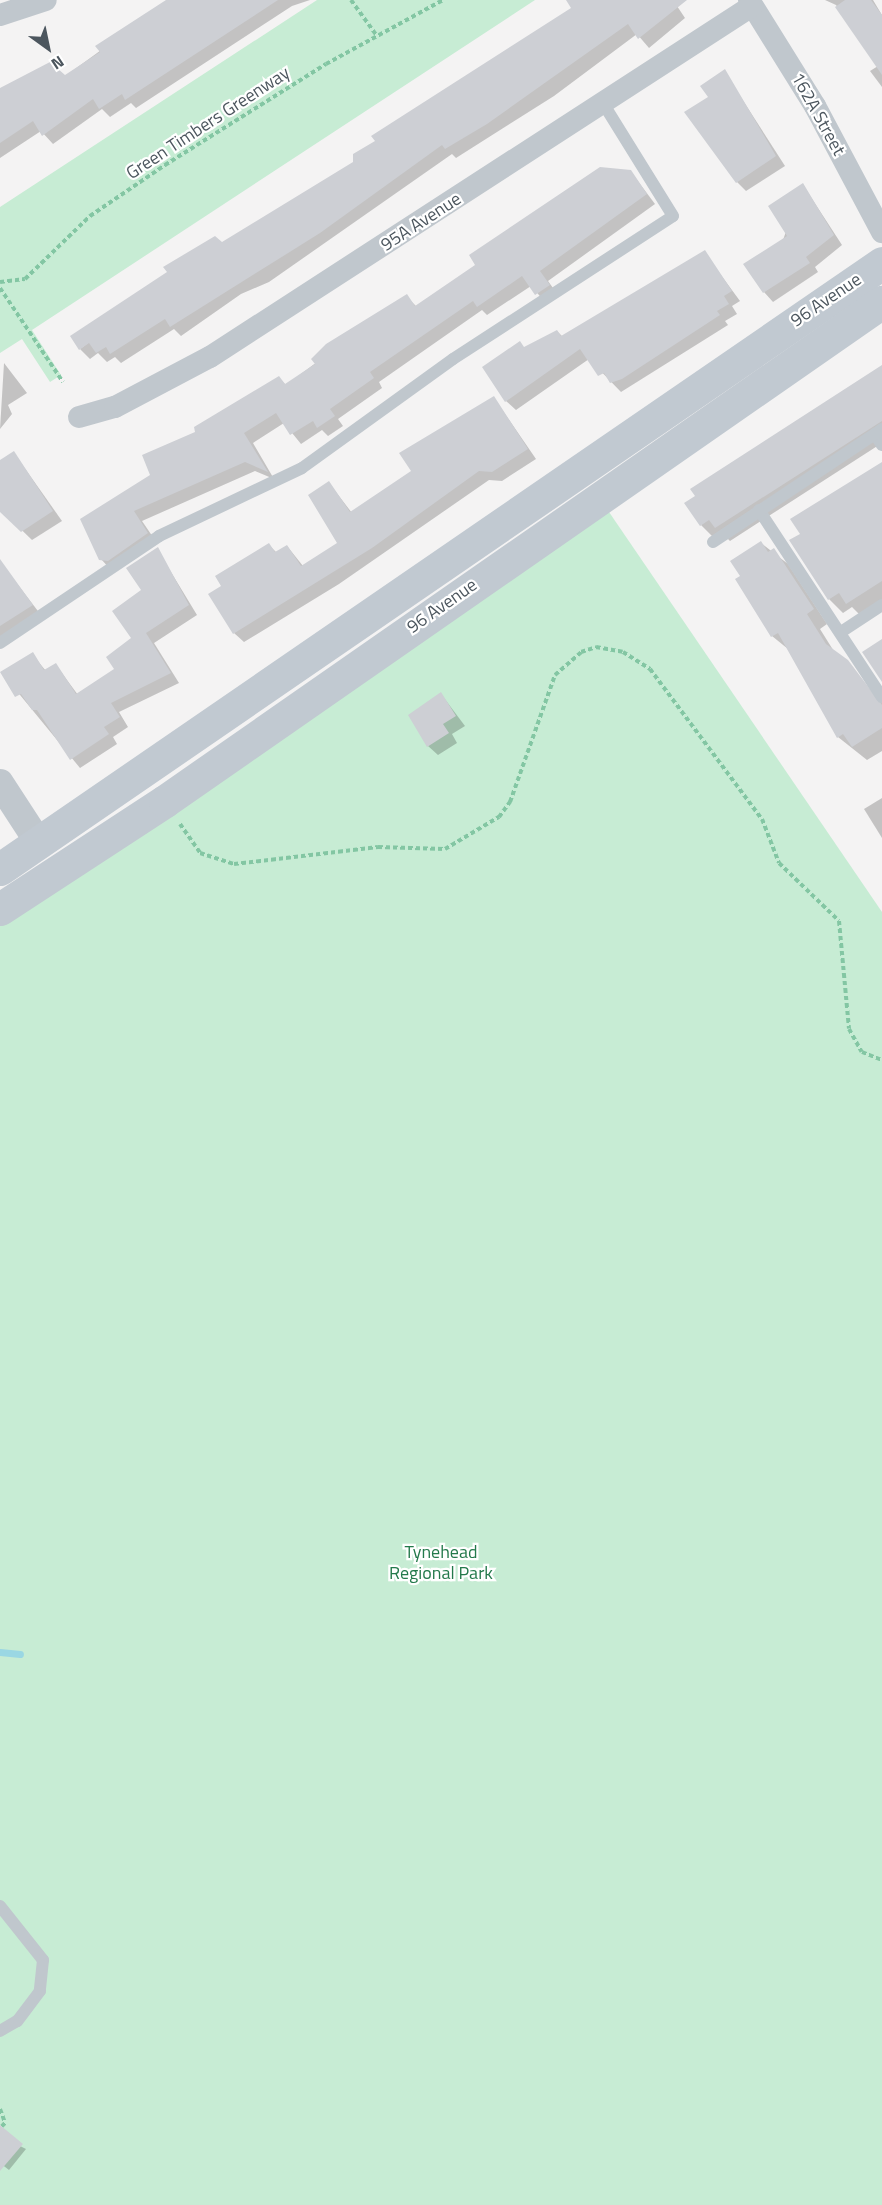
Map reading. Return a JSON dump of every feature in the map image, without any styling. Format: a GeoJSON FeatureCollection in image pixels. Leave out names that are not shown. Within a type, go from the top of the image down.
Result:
{"type":"FeatureCollection","features":[{"type":"Feature","properties":{"kind":"main road","name":"96 Avenue"},"geometry":{"type":"LineString","coordinates":[[0,868],[882,263]]}},
{"type":"Feature","properties":{"kind":"main road","name":"96 Avenue"},"geometry":{"type":"LineString","coordinates":[[8,904],[882,302]]}},
{"type":"Feature","properties":{"kind":"main road"},"geometry":{"type":"LineString","coordinates":[[8,904],[39,843]]}},
{"type":"Feature","properties":{"kind":"street"},"geometry":{"type":"LineString","coordinates":[[0,15],[46,0]]}},
{"type":"Feature","properties":{"kind":"street","name":"95A Avenue"},"geometry":{"type":"LineString","coordinates":[[79,417],[115,407],[210,357],[603,103],[750,3]]}},
{"type":"Feature","properties":{"kind":"street","name":"162A Street"},"geometry":{"type":"LineString","coordinates":[[750,3],[799,78],[882,232]]}},
{"type":"Feature","properties":{"kind":"street"},"geometry":{"type":"LineString","coordinates":[[0,783],[39,843]]}},
{"type":"Feature","properties":{"kind":"lane"},"geometry":{"type":"LineString","coordinates":[[0,643],[159,536],[302,468],[453,358],[673,216],[603,103]]}},
{"type":"Feature","properties":{"kind":"lane"},"geometry":{"type":"LineString","coordinates":[[713,542],[759,510],[880,436]]}},
{"type":"Feature","properties":{"kind":"lane"},"geometry":{"type":"LineString","coordinates":[[759,510],[882,697]]}},
{"type":"Feature","properties":{"kind":"lane"},"geometry":{"type":"LineString","coordinates":[[841,632],[882,605]]}},
{"type":"Feature","properties":{"kind":"lane"},"geometry":{"type":"LineString","coordinates":[[0,1906],[43,1960],[40,1991],[17,2021],[0,2031]]}},
{"type":"Feature","properties":{"kind":"path"},"geometry":{"type":"LineString","coordinates":[[351,0],[377,36]]}},
{"type":"Feature","properties":{"kind":"path","name":"Green Timbers Greenway"},"geometry":{"type":"LineString","coordinates":[[0,282],[25,279],[39,270],[90,216],[326,64],[443,0]]}},
{"type":"Feature","properties":{"kind":"path"},"geometry":{"type":"LineString","coordinates":[[0,288],[63,382]]}},
{"type":"Feature","properties":{"kind":"path"},"geometry":{"type":"LineString","coordinates":[[178,821],[200,854],[234,864],[378,848],[445,849],[499,817],[510,802],[555,675],[581,652],[596,647],[623,652],[650,669],[762,819],[779,863],[839,921],[849,1029],[862,1052],[882,1060]]}},
{"type":"Feature","properties":{"kind":"path"},"geometry":{"type":"LineString","coordinates":[[0,2109],[5,2123],[0,2128]]}},
{"type":"Feature","properties":{"kind":"green space"},"geometry":{"type":"Polygon","coordinates":[[[317,0],[535,0],[32,330],[61,375],[50,382],[22,339],[0,353],[0,207],[317,0]]]}},
{"type":"Feature","properties":{"kind":"green space","name":"Tynehead Regional Park"},"geometry":{"type":"Polygon","coordinates":[[[609,512],[882,912],[882,2205],[0,2205],[0,921],[609,512]]]}},
{"type":"Feature","properties":{"kind":"building"},"geometry":{"type":"Polygon","coordinates":[[[166,0],[278,0],[125,100],[122,94],[99,109],[93,99],[42,136],[33,121],[0,143],[0,88],[50,62],[65,75],[100,52],[95,46],[166,0]]]}},
{"type":"Feature","properties":{"kind":"building"},"geometry":{"type":"Polygon","coordinates":[[[566,0],[687,0],[638,39],[628,24],[487,124],[445,149],[442,145],[320,233],[170,327],[165,319],[110,354],[106,347],[96,353],[89,343],[79,350],[70,336],[167,272],[163,267],[215,236],[222,242],[353,162],[353,154],[375,141],[371,136],[571,8],[566,0]]]}},
{"type":"Feature","properties":{"kind":"building"},"geometry":{"type":"Polygon","coordinates":[[[845,0],[871,0],[882,15],[882,75],[835,7],[845,0]]]}},
{"type":"Feature","properties":{"kind":"building"},"geometry":{"type":"Polygon","coordinates":[[[725,69],[776,156],[736,183],[684,112],[708,97],[700,86],[725,69]]]}},
{"type":"Feature","properties":{"kind":"building"},"geometry":{"type":"Polygon","coordinates":[[[600,167],[631,170],[647,194],[540,271],[550,285],[535,295],[522,276],[477,307],[473,301],[370,372],[374,378],[330,409],[335,416],[317,428],[313,421],[290,435],[276,413],[244,433],[268,472],[245,462],[134,511],[148,533],[108,561],[99,560],[80,519],[150,475],[142,455],[195,432],[194,427],[279,376],[285,384],[315,364],[311,359],[326,344],[407,294],[415,306],[475,265],[469,255],[600,167]]]}},
{"type":"Feature","properties":{"kind":"building"},"geometry":{"type":"Polygon","coordinates":[[[803,183],[834,235],[806,257],[810,263],[763,293],[743,264],[787,236],[768,206],[803,183]]]}},
{"type":"Feature","properties":{"kind":"building"},"geometry":{"type":"Polygon","coordinates":[[[705,250],[732,291],[724,296],[729,304],[717,311],[720,315],[622,379],[610,383],[604,373],[598,376],[580,349],[505,402],[482,367],[520,341],[524,347],[557,330],[561,336],[705,250]]]}},
{"type":"Feature","properties":{"kind":"building"},"geometry":{"type":"Polygon","coordinates":[[[882,365],[882,421],[715,528],[709,520],[700,526],[684,503],[695,496],[690,489],[882,365]]]}},
{"type":"Feature","properties":{"kind":"building"},"geometry":{"type":"Polygon","coordinates":[[[494,396],[528,449],[492,472],[479,471],[372,548],[233,634],[208,594],[221,586],[215,576],[269,543],[275,552],[287,545],[301,566],[337,543],[308,495],[329,481],[350,512],[411,471],[399,453],[494,396]]]}},
{"type":"Feature","properties":{"kind":"building"},"geometry":{"type":"Polygon","coordinates":[[[14,451],[53,511],[21,532],[0,512],[0,460],[14,451]]]}},
{"type":"Feature","properties":{"kind":"building"},"geometry":{"type":"Polygon","coordinates":[[[882,462],[882,581],[846,604],[839,593],[828,600],[789,540],[800,534],[790,519],[882,462]]]}},
{"type":"Feature","properties":{"kind":"building"},"geometry":{"type":"Polygon","coordinates":[[[761,541],[768,552],[774,548],[814,609],[807,614],[826,644],[848,660],[882,705],[882,728],[852,747],[843,734],[837,738],[778,633],[771,637],[735,579],[740,576],[730,561],[761,541]]]}},
{"type":"Feature","properties":{"kind":"building"},"geometry":{"type":"Polygon","coordinates":[[[158,547],[189,605],[146,633],[171,673],[111,703],[120,717],[104,727],[109,734],[70,760],[37,710],[32,710],[21,694],[15,697],[0,672],[33,652],[44,670],[56,663],[76,694],[114,669],[106,657],[131,638],[112,611],[141,590],[126,568],[158,547]]]}},
{"type":"Feature","properties":{"kind":"building"},"geometry":{"type":"Polygon","coordinates":[[[0,559],[33,605],[0,626],[0,559]]]}},
{"type":"Feature","properties":{"kind":"building"},"geometry":{"type":"Polygon","coordinates":[[[882,639],[882,682],[862,652],[882,639]]]}},
{"type":"Feature","properties":{"kind":"building"},"geometry":{"type":"Polygon","coordinates":[[[441,692],[456,716],[443,724],[449,733],[427,747],[408,715],[441,692]]]}},
{"type":"Feature","properties":{"kind":"building"},"geometry":{"type":"Polygon","coordinates":[[[0,2125],[23,2144],[0,2171],[0,2125]]]}},
{"type":"Feature","properties":{"kind":"waterway"},"geometry":{"type":"LineString","coordinates":[[0,1652],[20,1654]]}}]}
